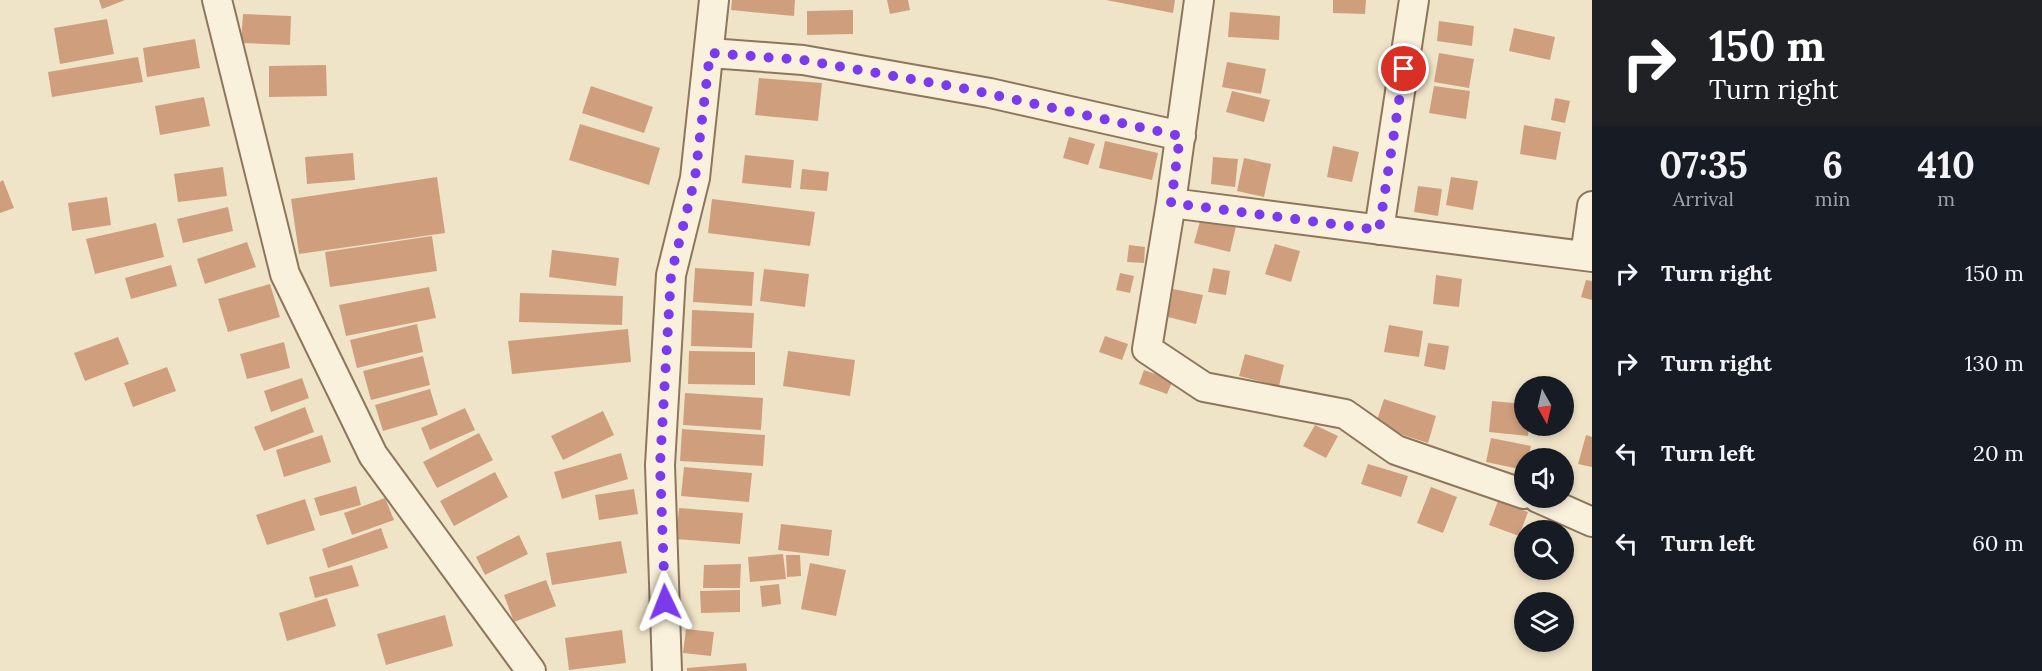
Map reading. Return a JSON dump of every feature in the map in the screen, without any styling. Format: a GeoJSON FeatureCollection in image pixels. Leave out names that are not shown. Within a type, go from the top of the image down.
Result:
{"type":"FeatureCollection","features":[{"type":"Feature","properties":{"kind":"street"},"geometry":{"type":"LineString","coordinates":[[217,0],[285,274],[373,455],[531,671]]}},
{"type":"Feature","properties":{"kind":"street"},"geometry":{"type":"LineString","coordinates":[[667,671],[660,465],[671,275],[695,178],[714,0]]}},
{"type":"Feature","properties":{"kind":"street"},"geometry":{"type":"LineString","coordinates":[[1200,0],[1171,203],[1147,349],[1204,387],[1345,414],[1396,450],[1514,491]]}},
{"type":"Feature","properties":{"kind":"street"},"geometry":{"type":"LineString","coordinates":[[1379,230],[1414,0]]}},
{"type":"Feature","properties":{"kind":"street"},"geometry":{"type":"LineString","coordinates":[[710,53],[803,60],[967,89],[1180,136]]}},
{"type":"Feature","properties":{"kind":"street"},"geometry":{"type":"LineString","coordinates":[[1171,203],[1588,256],[1592,206]]}},
{"type":"Feature","properties":{"kind":"street"},"geometry":{"type":"LineString","coordinates":[[1560,508],[1592,522]]}},
{"type":"Feature","properties":{"kind":"building"},"geometry":{"type":"Polygon","coordinates":[[[99,0],[125,0],[102,9],[99,0]]]}},
{"type":"Feature","properties":{"kind":"building"},"geometry":{"type":"Polygon","coordinates":[[[732,0],[795,0],[794,16],[731,10],[732,0]]]}},
{"type":"Feature","properties":{"kind":"building"},"geometry":{"type":"Polygon","coordinates":[[[887,0],[908,0],[910,10],[890,14],[887,0]]]}},
{"type":"Feature","properties":{"kind":"building"},"geometry":{"type":"Polygon","coordinates":[[[1106,0],[1175,0],[1173,13],[1106,0]]]}},
{"type":"Feature","properties":{"kind":"building"},"geometry":{"type":"Polygon","coordinates":[[[1333,0],[1366,0],[1365,14],[1333,13],[1333,0]]]}},
{"type":"Feature","properties":{"kind":"building"},"geometry":{"type":"Polygon","coordinates":[[[853,10],[853,34],[807,35],[807,11],[853,10]]]}},
{"type":"Feature","properties":{"kind":"building"},"geometry":{"type":"Polygon","coordinates":[[[1230,12],[1280,16],[1279,40],[1228,37],[1230,12]]]}},
{"type":"Feature","properties":{"kind":"building"},"geometry":{"type":"Polygon","coordinates":[[[243,14],[291,16],[290,45],[241,43],[243,14]]]}},
{"type":"Feature","properties":{"kind":"building"},"geometry":{"type":"Polygon","coordinates":[[[107,19],[114,54],[60,64],[54,28],[107,19]]]}},
{"type":"Feature","properties":{"kind":"building"},"geometry":{"type":"Polygon","coordinates":[[[1439,21],[1474,26],[1472,46],[1437,41],[1439,21]]]}},
{"type":"Feature","properties":{"kind":"building"},"geometry":{"type":"Polygon","coordinates":[[[1514,28],[1555,37],[1550,60],[1509,51],[1514,28]]]}},
{"type":"Feature","properties":{"kind":"building"},"geometry":{"type":"Polygon","coordinates":[[[195,39],[200,68],[147,77],[143,48],[195,39]]]}},
{"type":"Feature","properties":{"kind":"building"},"geometry":{"type":"Polygon","coordinates":[[[1439,53],[1474,59],[1469,88],[1434,82],[1439,53]]]}},
{"type":"Feature","properties":{"kind":"building"},"geometry":{"type":"Polygon","coordinates":[[[138,57],[143,82],[52,97],[48,72],[138,57]]]}},
{"type":"Feature","properties":{"kind":"building"},"geometry":{"type":"Polygon","coordinates":[[[1227,62],[1266,69],[1261,94],[1222,87],[1227,62]]]}},
{"type":"Feature","properties":{"kind":"building"},"geometry":{"type":"Polygon","coordinates":[[[326,65],[327,96],[269,97],[269,66],[326,65]]]}},
{"type":"Feature","properties":{"kind":"building"},"geometry":{"type":"Polygon","coordinates":[[[759,78],[822,83],[818,121],[755,115],[759,78]]]}},
{"type":"Feature","properties":{"kind":"building"},"geometry":{"type":"Polygon","coordinates":[[[591,86],[653,107],[644,133],[582,113],[591,86]]]}},
{"type":"Feature","properties":{"kind":"building"},"geometry":{"type":"Polygon","coordinates":[[[1434,86],[1470,91],[1466,119],[1429,113],[1434,86]]]}},
{"type":"Feature","properties":{"kind":"building"},"geometry":{"type":"Polygon","coordinates":[[[1232,91],[1270,100],[1264,122],[1226,112],[1232,91]]]}},
{"type":"Feature","properties":{"kind":"building"},"geometry":{"type":"Polygon","coordinates":[[[204,97],[210,126],[160,135],[155,106],[204,97]]]}},
{"type":"Feature","properties":{"kind":"building"},"geometry":{"type":"Polygon","coordinates":[[[1555,98],[1570,101],[1565,123],[1551,120],[1555,98]]]}},
{"type":"Feature","properties":{"kind":"building"},"geometry":{"type":"Polygon","coordinates":[[[580,124],[660,148],[649,185],[569,160],[580,124]]]}},
{"type":"Feature","properties":{"kind":"building"},"geometry":{"type":"Polygon","coordinates":[[[1524,125],[1561,132],[1556,160],[1520,154],[1524,125]]]}},
{"type":"Feature","properties":{"kind":"building"},"geometry":{"type":"Polygon","coordinates":[[[1069,137],[1095,144],[1088,165],[1063,158],[1069,137]]]}},
{"type":"Feature","properties":{"kind":"building"},"geometry":{"type":"Polygon","coordinates":[[[1105,141],[1158,153],[1152,180],[1099,168],[1105,141]]]}},
{"type":"Feature","properties":{"kind":"building"},"geometry":{"type":"Polygon","coordinates":[[[1333,146],[1359,152],[1352,182],[1327,177],[1333,146]]]}},
{"type":"Feature","properties":{"kind":"building"},"geometry":{"type":"Polygon","coordinates":[[[353,153],[355,180],[307,184],[305,157],[353,153]]]}},
{"type":"Feature","properties":{"kind":"building"},"geometry":{"type":"Polygon","coordinates":[[[745,155],[794,160],[791,188],[742,183],[745,155]]]}},
{"type":"Feature","properties":{"kind":"building"},"geometry":{"type":"Polygon","coordinates":[[[1213,157],[1238,159],[1235,187],[1211,184],[1213,157]]]}},
{"type":"Feature","properties":{"kind":"building"},"geometry":{"type":"Polygon","coordinates":[[[1244,158],[1271,164],[1264,197],[1237,191],[1244,158]]]}},
{"type":"Feature","properties":{"kind":"building"},"geometry":{"type":"Polygon","coordinates":[[[223,167],[227,196],[178,202],[174,174],[223,167]]]}},
{"type":"Feature","properties":{"kind":"building"},"geometry":{"type":"Polygon","coordinates":[[[802,169],[829,172],[827,191],[800,189],[802,169]]]}},
{"type":"Feature","properties":{"kind":"building"},"geometry":{"type":"Polygon","coordinates":[[[437,177],[445,233],[299,254],[291,199],[437,177]]]}},
{"type":"Feature","properties":{"kind":"building"},"geometry":{"type":"Polygon","coordinates":[[[1451,177],[1478,181],[1473,210],[1446,205],[1451,177]]]}},
{"type":"Feature","properties":{"kind":"building"},"geometry":{"type":"Polygon","coordinates":[[[3,180],[14,208],[0,213],[0,182],[3,180]]]}},
{"type":"Feature","properties":{"kind":"building"},"geometry":{"type":"Polygon","coordinates":[[[1418,186],[1442,189],[1438,216],[1414,212],[1418,186]]]}},
{"type":"Feature","properties":{"kind":"building"},"geometry":{"type":"Polygon","coordinates":[[[107,197],[111,225],[72,231],[68,203],[107,197]]]}},
{"type":"Feature","properties":{"kind":"building"},"geometry":{"type":"Polygon","coordinates":[[[712,199],[815,212],[810,246],[708,233],[712,199]]]}},
{"type":"Feature","properties":{"kind":"building"},"geometry":{"type":"Polygon","coordinates":[[[228,207],[233,231],[183,243],[177,219],[228,207]]]}},
{"type":"Feature","properties":{"kind":"building"},"geometry":{"type":"Polygon","coordinates":[[[1202,214],[1237,222],[1230,252],[1194,243],[1202,214]]]}},
{"type":"Feature","properties":{"kind":"building"},"geometry":{"type":"Polygon","coordinates":[[[156,223],[164,257],[95,274],[86,239],[156,223]]]}},
{"type":"Feature","properties":{"kind":"building"},"geometry":{"type":"Polygon","coordinates":[[[432,236],[437,271],[330,287],[325,252],[432,236]]]}},
{"type":"Feature","properties":{"kind":"building"},"geometry":{"type":"Polygon","coordinates":[[[247,242],[256,267],[205,284],[197,259],[247,242]]]}},
{"type":"Feature","properties":{"kind":"building"},"geometry":{"type":"Polygon","coordinates":[[[1275,244],[1300,251],[1291,282],[1265,274],[1275,244]]]}},
{"type":"Feature","properties":{"kind":"building"},"geometry":{"type":"Polygon","coordinates":[[[1129,245],[1145,247],[1144,263],[1127,262],[1129,245]]]}},
{"type":"Feature","properties":{"kind":"building"},"geometry":{"type":"Polygon","coordinates":[[[552,250],[619,258],[616,286],[549,277],[552,250]]]}},
{"type":"Feature","properties":{"kind":"building"},"geometry":{"type":"Polygon","coordinates":[[[171,265],[177,286],[131,299],[125,278],[171,265]]]}},
{"type":"Feature","properties":{"kind":"building"},"geometry":{"type":"Polygon","coordinates":[[[695,268],[754,272],[752,306],[693,302],[695,268]]]}},
{"type":"Feature","properties":{"kind":"building"},"geometry":{"type":"Polygon","coordinates":[[[1213,268],[1230,271],[1226,295],[1208,292],[1213,268]]]}},
{"type":"Feature","properties":{"kind":"building"},"geometry":{"type":"Polygon","coordinates":[[[764,269],[809,274],[805,307],[760,301],[764,269]]]}},
{"type":"Feature","properties":{"kind":"building"},"geometry":{"type":"Polygon","coordinates":[[[1120,273],[1134,276],[1130,293],[1116,290],[1120,273]]]}},
{"type":"Feature","properties":{"kind":"building"},"geometry":{"type":"Polygon","coordinates":[[[1436,275],[1462,279],[1459,307],[1433,304],[1436,275]]]}},
{"type":"Feature","properties":{"kind":"building"},"geometry":{"type":"Polygon","coordinates":[[[1586,280],[1592,281],[1592,300],[1581,297],[1586,280]]]}},
{"type":"Feature","properties":{"kind":"building"},"geometry":{"type":"Polygon","coordinates":[[[270,284],[280,317],[228,332],[218,299],[270,284]]]}},
{"type":"Feature","properties":{"kind":"building"},"geometry":{"type":"Polygon","coordinates":[[[429,287],[436,318],[346,336],[339,305],[429,287]]]}},
{"type":"Feature","properties":{"kind":"building"},"geometry":{"type":"Polygon","coordinates":[[[1173,289],[1203,295],[1196,324],[1168,317],[1173,289]]]}},
{"type":"Feature","properties":{"kind":"building"},"geometry":{"type":"Polygon","coordinates":[[[520,293],[623,296],[622,325],[519,322],[520,293]]]}},
{"type":"Feature","properties":{"kind":"building"},"geometry":{"type":"Polygon","coordinates":[[[692,310],[754,313],[752,348],[691,346],[692,310]]]}},
{"type":"Feature","properties":{"kind":"building"},"geometry":{"type":"Polygon","coordinates":[[[417,324],[423,352],[357,368],[350,340],[417,324]]]}},
{"type":"Feature","properties":{"kind":"building"},"geometry":{"type":"Polygon","coordinates":[[[1389,325],[1423,331],[1419,357],[1384,352],[1389,325]]]}},
{"type":"Feature","properties":{"kind":"building"},"geometry":{"type":"Polygon","coordinates":[[[628,329],[631,362],[512,374],[508,341],[628,329]]]}},
{"type":"Feature","properties":{"kind":"building"},"geometry":{"type":"Polygon","coordinates":[[[1105,336],[1128,344],[1122,360],[1099,352],[1105,336]]]}},
{"type":"Feature","properties":{"kind":"building"},"geometry":{"type":"Polygon","coordinates":[[[118,337],[129,364],[85,381],[74,353],[118,337]]]}},
{"type":"Feature","properties":{"kind":"building"},"geometry":{"type":"Polygon","coordinates":[[[284,342],[290,368],[247,379],[240,354],[284,342]]]}},
{"type":"Feature","properties":{"kind":"building"},"geometry":{"type":"Polygon","coordinates":[[[1428,343],[1449,346],[1445,370],[1424,366],[1428,343]]]}},
{"type":"Feature","properties":{"kind":"building"},"geometry":{"type":"Polygon","coordinates":[[[689,351],[755,352],[755,385],[688,384],[689,351]]]}},
{"type":"Feature","properties":{"kind":"building"},"geometry":{"type":"Polygon","coordinates":[[[788,351],[855,360],[850,396],[783,386],[788,351]]]}},
{"type":"Feature","properties":{"kind":"building"},"geometry":{"type":"Polygon","coordinates":[[[1245,354],[1284,365],[1279,386],[1239,376],[1245,354]]]}},
{"type":"Feature","properties":{"kind":"building"},"geometry":{"type":"Polygon","coordinates":[[[423,356],[430,385],[371,400],[363,371],[423,356]]]}},
{"type":"Feature","properties":{"kind":"building"},"geometry":{"type":"Polygon","coordinates":[[[167,367],[176,391],[133,407],[124,383],[167,367]]]}},
{"type":"Feature","properties":{"kind":"building"},"geometry":{"type":"Polygon","coordinates":[[[1144,370],[1173,380],[1167,394],[1139,384],[1144,370]]]}},
{"type":"Feature","properties":{"kind":"building"},"geometry":{"type":"Polygon","coordinates":[[[302,378],[309,398],[271,412],[264,391],[302,378]]]}},
{"type":"Feature","properties":{"kind":"building"},"geometry":{"type":"Polygon","coordinates":[[[430,389],[438,415],[383,431],[375,405],[430,389]]]}},
{"type":"Feature","properties":{"kind":"building"},"geometry":{"type":"Polygon","coordinates":[[[685,393],[763,398],[761,430],[683,425],[685,393]]]}},
{"type":"Feature","properties":{"kind":"building"},"geometry":{"type":"Polygon","coordinates":[[[1384,399],[1436,416],[1428,443],[1375,426],[1384,399]]]}},
{"type":"Feature","properties":{"kind":"building"},"geometry":{"type":"Polygon","coordinates":[[[1492,401],[1514,403],[1514,435],[1489,432],[1492,401]]]}},
{"type":"Feature","properties":{"kind":"building"},"geometry":{"type":"Polygon","coordinates":[[[305,407],[314,432],[264,451],[254,427],[305,407]]]}},
{"type":"Feature","properties":{"kind":"building"},"geometry":{"type":"Polygon","coordinates":[[[465,408],[475,430],[430,450],[421,428],[465,408]]]}},
{"type":"Feature","properties":{"kind":"building"},"geometry":{"type":"Polygon","coordinates":[[[603,411],[614,435],[563,460],[551,436],[603,411]]]}},
{"type":"Feature","properties":{"kind":"building"},"geometry":{"type":"Polygon","coordinates":[[[1315,425],[1338,436],[1326,458],[1303,446],[1315,425]]]}},
{"type":"Feature","properties":{"kind":"building"},"geometry":{"type":"Polygon","coordinates":[[[682,429],[765,435],[763,466],[680,461],[682,429]]]}},
{"type":"Feature","properties":{"kind":"building"},"geometry":{"type":"Polygon","coordinates":[[[479,433],[493,460],[437,488],[423,462],[479,433]]]}},
{"type":"Feature","properties":{"kind":"building"},"geometry":{"type":"Polygon","coordinates":[[[322,435],[331,462],[284,477],[276,450],[322,435]]]}},
{"type":"Feature","properties":{"kind":"building"},"geometry":{"type":"Polygon","coordinates":[[[1586,435],[1592,437],[1592,467],[1578,464],[1586,435]]]}},
{"type":"Feature","properties":{"kind":"building"},"geometry":{"type":"Polygon","coordinates":[[[1491,438],[1531,446],[1531,448],[1514,448],[1514,468],[1486,462],[1491,438]]]}},
{"type":"Feature","properties":{"kind":"building"},"geometry":{"type":"Polygon","coordinates":[[[621,453],[628,479],[562,499],[554,472],[621,453]]]}},
{"type":"Feature","properties":{"kind":"building"},"geometry":{"type":"Polygon","coordinates":[[[1368,464],[1408,476],[1401,497],[1361,484],[1368,464]]]}},
{"type":"Feature","properties":{"kind":"building"},"geometry":{"type":"Polygon","coordinates":[[[684,467],[752,473],[749,502],[681,496],[684,467]]]}},
{"type":"Feature","properties":{"kind":"building"},"geometry":{"type":"Polygon","coordinates":[[[495,472],[508,497],[454,526],[440,501],[495,472]]]}},
{"type":"Feature","properties":{"kind":"building"},"geometry":{"type":"Polygon","coordinates":[[[356,486],[361,505],[320,516],[314,498],[356,486]]]}},
{"type":"Feature","properties":{"kind":"building"},"geometry":{"type":"Polygon","coordinates":[[[1431,487],[1457,497],[1443,533],[1417,523],[1431,487]]]}},
{"type":"Feature","properties":{"kind":"building"},"geometry":{"type":"Polygon","coordinates":[[[634,489],[638,514],[599,520],[595,495],[634,489]]]}},
{"type":"Feature","properties":{"kind":"building"},"geometry":{"type":"Polygon","coordinates":[[[385,498],[394,520],[352,535],[344,513],[385,498]]]}},
{"type":"Feature","properties":{"kind":"building"},"geometry":{"type":"Polygon","coordinates":[[[305,499],[315,530],[267,545],[256,515],[305,499]]]}},
{"type":"Feature","properties":{"kind":"building"},"geometry":{"type":"Polygon","coordinates":[[[1498,501],[1528,512],[1525,520],[1514,520],[1514,534],[1489,525],[1498,501]]]}},
{"type":"Feature","properties":{"kind":"building"},"geometry":{"type":"Polygon","coordinates":[[[679,508],[743,513],[740,544],[676,539],[679,508]]]}},
{"type":"Feature","properties":{"kind":"building"},"geometry":{"type":"Polygon","coordinates":[[[781,524],[832,530],[829,556],[778,550],[781,524]]]}},
{"type":"Feature","properties":{"kind":"building"},"geometry":{"type":"Polygon","coordinates":[[[381,528],[388,548],[328,568],[322,549],[381,528]]]}},
{"type":"Feature","properties":{"kind":"building"},"geometry":{"type":"Polygon","coordinates":[[[519,535],[528,554],[485,575],[476,557],[519,535]]]}},
{"type":"Feature","properties":{"kind":"building"},"geometry":{"type":"Polygon","coordinates":[[[621,541],[627,573],[552,585],[546,553],[621,541]]]}},
{"type":"Feature","properties":{"kind":"building"},"geometry":{"type":"Polygon","coordinates":[[[783,554],[786,579],[750,582],[748,557],[783,554]]]}},
{"type":"Feature","properties":{"kind":"building"},"geometry":{"type":"Polygon","coordinates":[[[786,555],[800,555],[801,576],[787,577],[786,555]]]}},
{"type":"Feature","properties":{"kind":"building"},"geometry":{"type":"Polygon","coordinates":[[[810,563],[846,570],[836,616],[801,609],[810,563]]]}},
{"type":"Feature","properties":{"kind":"building"},"geometry":{"type":"Polygon","coordinates":[[[741,564],[740,588],[703,588],[704,565],[741,564]]]}},
{"type":"Feature","properties":{"kind":"building"},"geometry":{"type":"Polygon","coordinates":[[[352,565],[359,586],[315,598],[309,577],[352,565]]]}},
{"type":"Feature","properties":{"kind":"building"},"geometry":{"type":"Polygon","coordinates":[[[546,580],[556,606],[514,622],[504,595],[546,580]]]}},
{"type":"Feature","properties":{"kind":"building"},"geometry":{"type":"Polygon","coordinates":[[[779,584],[781,604],[762,607],[760,586],[779,584]]]}},
{"type":"Feature","properties":{"kind":"building"},"geometry":{"type":"Polygon","coordinates":[[[740,590],[740,612],[701,613],[700,591],[740,590]]]}},
{"type":"Feature","properties":{"kind":"building"},"geometry":{"type":"Polygon","coordinates":[[[327,598],[336,626],[287,641],[279,613],[327,598]]]}},
{"type":"Feature","properties":{"kind":"building"},"geometry":{"type":"Polygon","coordinates":[[[445,615],[453,646],[386,665],[377,634],[445,615]]]}},
{"type":"Feature","properties":{"kind":"building"},"geometry":{"type":"Polygon","coordinates":[[[686,629],[714,632],[711,656],[683,653],[686,629]]]}},
{"type":"Feature","properties":{"kind":"building"},"geometry":{"type":"Polygon","coordinates":[[[622,630],[626,663],[569,670],[565,638],[622,630]]]}},
{"type":"Feature","properties":{"kind":"building"},"geometry":{"type":"Polygon","coordinates":[[[746,663],[747,671],[687,671],[687,668],[746,663]]]}},
{"type":"Feature","properties":{"kind":"route"},"geometry":{"type":"LineString","coordinates":[[665,602],[660,465],[671,275],[695,178],[710,53],[803,60],[990,93],[1180,136],[1171,203],[1379,230],[1404,69]]}}]}
